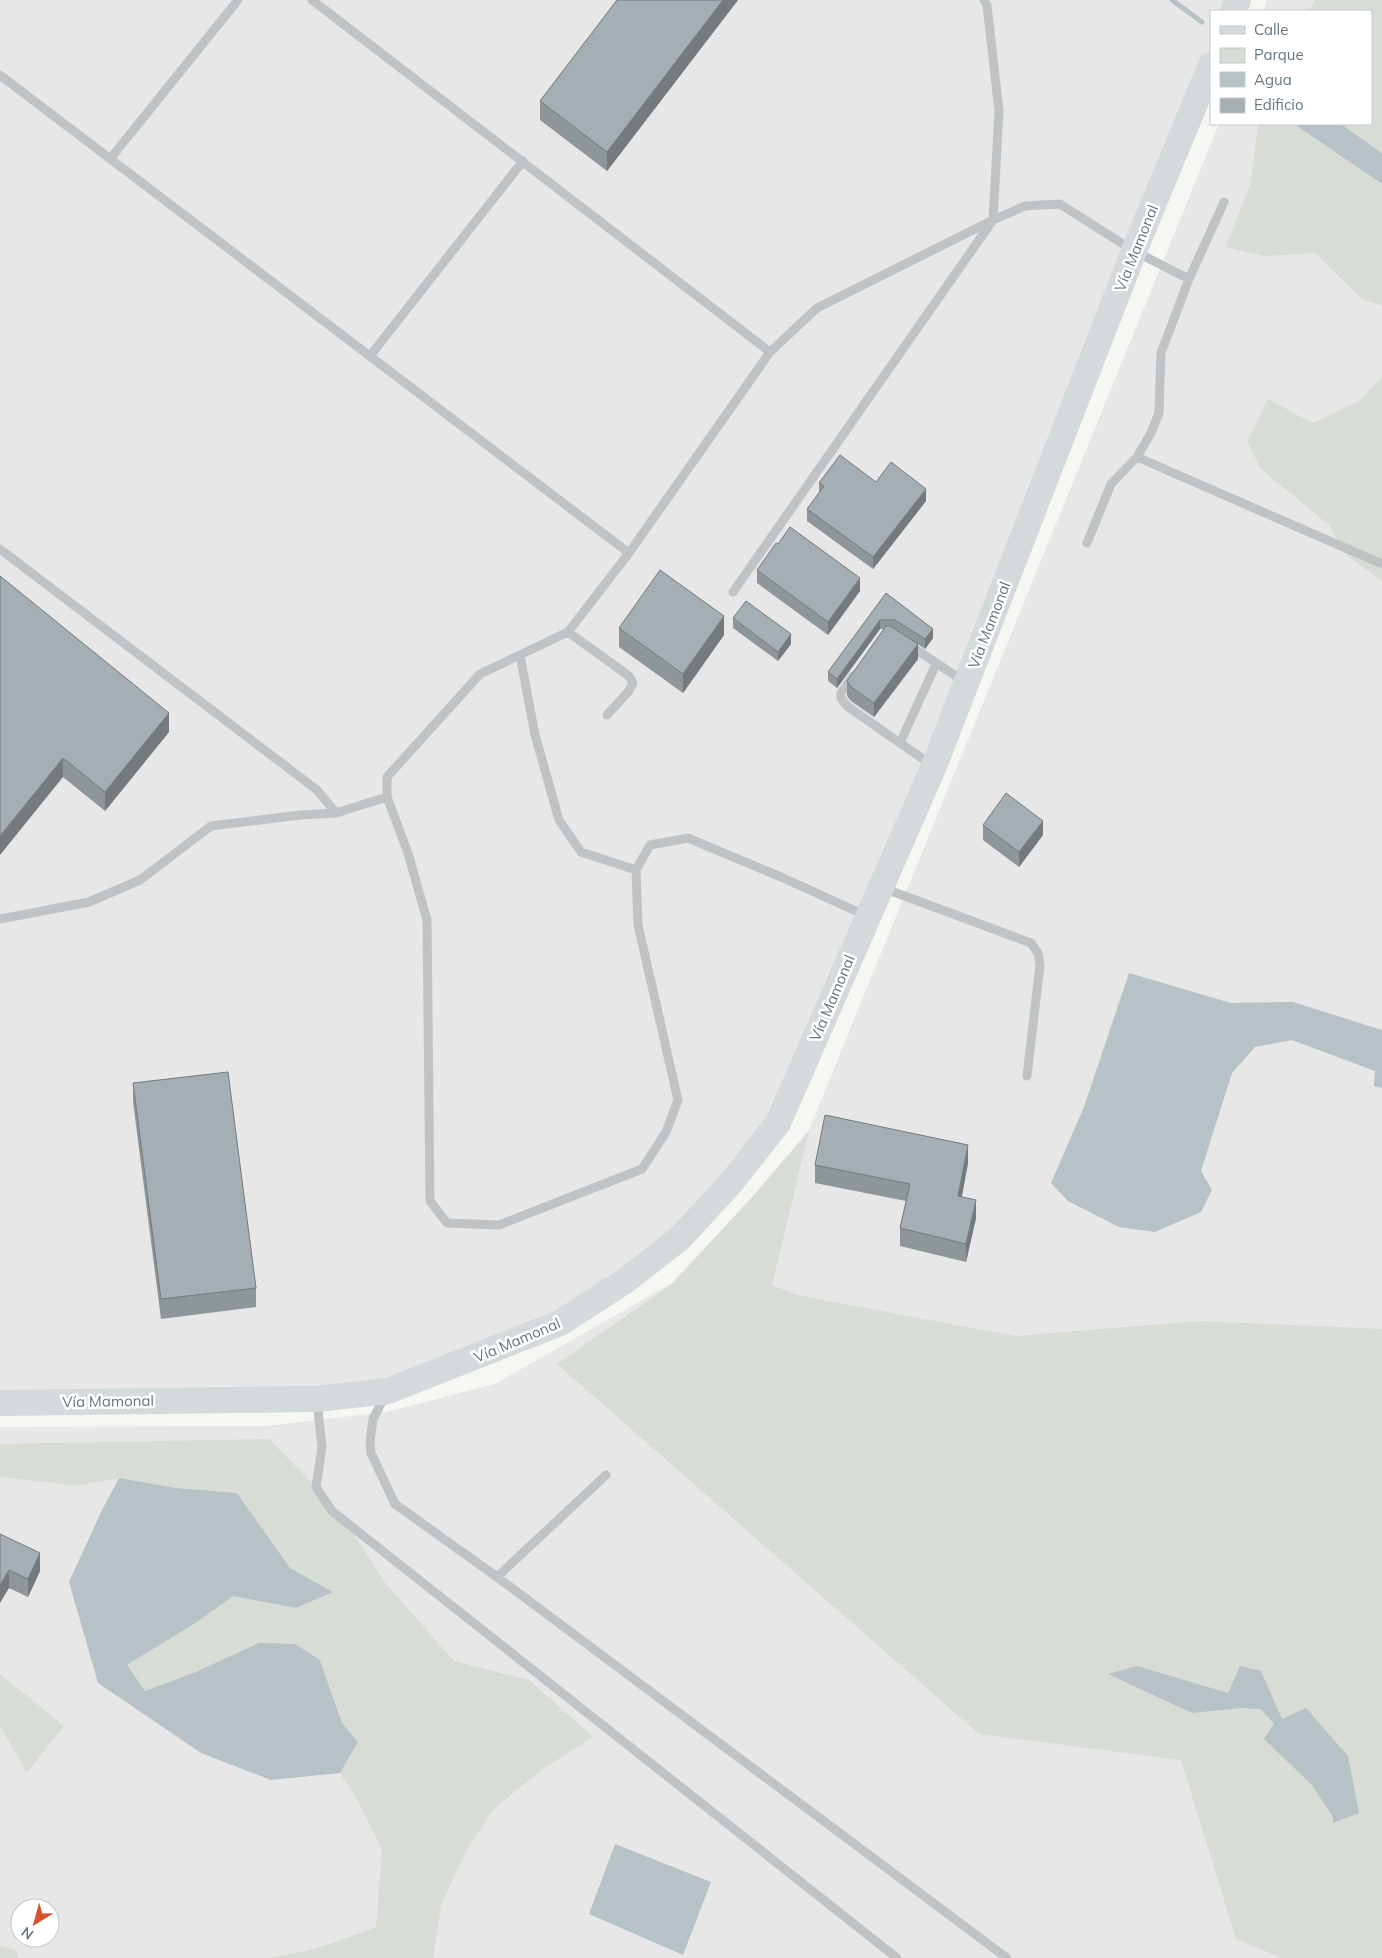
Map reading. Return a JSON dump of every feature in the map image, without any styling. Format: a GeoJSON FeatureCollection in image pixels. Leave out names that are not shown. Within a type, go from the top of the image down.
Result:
{"type":"FeatureCollection","features":[{"type":"Feature","properties":{"kind":"street","name":"Vía Mamonal"},"geometry":{"type":"LineString","coordinates":[[0,1403],[317,1399],[388,1391],[560,1323],[625,1281],[679,1239],[730,1184],[778,1123],[934,766],[1134,252],[1210,67]]}},
{"type":"Feature","properties":{"kind":"lane"},"geometry":{"type":"LineString","coordinates":[[110,159],[238,0]]}},
{"type":"Feature","properties":{"kind":"lane"},"geometry":{"type":"LineString","coordinates":[[312,0],[770,352]]}},
{"type":"Feature","properties":{"kind":"lane"},"geometry":{"type":"LineString","coordinates":[[733,592],[993,220],[999,112],[987,5],[984,0]]}},
{"type":"Feature","properties":{"kind":"lane"},"geometry":{"type":"LineString","coordinates":[[0,75],[629,553]]}},
{"type":"Feature","properties":{"kind":"lane"},"geometry":{"type":"LineString","coordinates":[[370,356],[523,161]]}},
{"type":"Feature","properties":{"kind":"lane"},"geometry":{"type":"LineString","coordinates":[[1088,543],[1111,484],[1137,457],[1151,433],[1159,413],[1161,353],[1189,280],[1224,202]]}},
{"type":"Feature","properties":{"kind":"lane"},"geometry":{"type":"LineString","coordinates":[[867,916],[781,876],[688,838],[650,845],[636,870],[638,925],[678,1100],[666,1132],[642,1169],[499,1225],[447,1223],[430,1201],[427,920],[408,853],[387,797],[387,777],[480,674],[568,632],[629,553],[770,352],[817,308],[993,220],[1025,206],[1060,204],[1134,252],[1189,280]]}},
{"type":"Feature","properties":{"kind":"lane"},"geometry":{"type":"LineString","coordinates":[[1137,457],[1382,564]]}},
{"type":"Feature","properties":{"kind":"lane"},"geometry":{"type":"LineString","coordinates":[[0,549],[317,790],[336,813]]}},
{"type":"Feature","properties":{"kind":"lane"},"geometry":{"type":"LineString","coordinates":[[568,632],[629,676],[633,683],[628,692],[607,715]]}},
{"type":"Feature","properties":{"kind":"lane"},"geometry":{"type":"LineString","coordinates":[[899,639],[967,684]]}},
{"type":"Feature","properties":{"kind":"lane"},"geometry":{"type":"LineString","coordinates":[[520,655],[535,735],[559,820],[581,852],[636,870]]}},
{"type":"Feature","properties":{"kind":"lane"},"geometry":{"type":"LineString","coordinates":[[900,743],[936,664]]}},
{"type":"Feature","properties":{"kind":"lane"},"geometry":{"type":"LineString","coordinates":[[857,671],[841,693],[841,698],[847,706],[934,766]]}},
{"type":"Feature","properties":{"kind":"lane"},"geometry":{"type":"LineString","coordinates":[[0,920],[89,902],[140,880],[211,826],[300,815],[336,813],[387,797]]}},
{"type":"Feature","properties":{"kind":"lane"},"geometry":{"type":"LineString","coordinates":[[880,887],[1031,943],[1038,953],[1040,965],[1027,1076]]}},
{"type":"Feature","properties":{"kind":"lane"},"geometry":{"type":"LineString","coordinates":[[388,1391],[374,1419],[370,1442],[371,1453],[395,1504],[497,1577],[1007,1958]]}},
{"type":"Feature","properties":{"kind":"lane"},"geometry":{"type":"LineString","coordinates":[[317,1399],[322,1447],[316,1487],[332,1511],[897,1958]]}},
{"type":"Feature","properties":{"kind":"lane"},"geometry":{"type":"LineString","coordinates":[[497,1577],[606,1475]]}},
{"type":"Feature","properties":{"kind":"shaded area"},"geometry":{"type":"Polygon","coordinates":[[[0,0],[1238,0],[1233,10],[1210,10],[1210,67],[778,1123],[625,1281],[388,1391],[0,1403],[0,0]]]}},
{"type":"Feature","properties":{"kind":"shaded area"},"geometry":{"type":"Polygon","coordinates":[[[1267,0],[1382,0],[1382,153],[1342,125],[1372,125],[1372,10],[1263,10],[1267,0]]]}},
{"type":"Feature","properties":{"kind":"shaded area"},"geometry":{"type":"Polygon","coordinates":[[[1219,125],[1295,125],[1382,184],[1382,1958],[0,1958],[0,1427],[266,1426],[386,1412],[495,1384],[672,1283],[754,1195],[809,1130],[1219,125]]]}},
{"type":"Feature","properties":{"kind":"green space"},"geometry":{"type":"Polygon","coordinates":[[[1315,0],[1382,0],[1382,153],[1342,125],[1372,125],[1372,10],[1310,10],[1315,0]]]}},
{"type":"Feature","properties":{"kind":"green space"},"geometry":{"type":"Polygon","coordinates":[[[1258,125],[1295,125],[1382,184],[1382,306],[1362,299],[1315,253],[1264,256],[1226,247],[1251,182],[1258,125]]]}},
{"type":"Feature","properties":{"kind":"green space"},"geometry":{"type":"Polygon","coordinates":[[[1382,377],[1382,581],[1345,554],[1330,526],[1261,469],[1247,442],[1268,399],[1312,423],[1358,402],[1382,377]]]}},
{"type":"Feature","properties":{"kind":"green space"},"geometry":{"type":"Polygon","coordinates":[[[809,1131],[772,1285],[797,1295],[1015,1336],[1199,1321],[1382,1329],[1382,1958],[1282,1958],[1236,1939],[1181,1760],[979,1734],[557,1364],[672,1284],[754,1195],[809,1131]]]}},
{"type":"Feature","properties":{"kind":"green space"},"geometry":{"type":"Polygon","coordinates":[[[269,1439],[338,1510],[386,1584],[454,1661],[529,1680],[593,1737],[541,1770],[493,1810],[465,1853],[441,1905],[433,1958],[269,1958],[323,1946],[376,1927],[382,1849],[356,1798],[340,1773],[358,1742],[342,1723],[320,1660],[196,1672],[145,1691],[126,1666],[197,1622],[233,1596],[296,1608],[333,1592],[290,1568],[237,1493],[176,1488],[119,1478],[77,1486],[0,1477],[0,1444],[269,1439]]]}},
{"type":"Feature","properties":{"kind":"green space"},"geometry":{"type":"Polygon","coordinates":[[[0,1674],[64,1726],[27,1773],[0,1726],[0,1674]]]}},
{"type":"Feature","properties":{"kind":"green space"},"geometry":{"type":"Polygon","coordinates":[[[0,1946],[16,1950],[18,1958],[0,1958],[0,1946]]]}},
{"type":"Feature","properties":{"kind":"water"},"geometry":{"type":"Polygon","coordinates":[[[1295,125],[1342,125],[1382,153],[1382,184],[1295,125]]]}},
{"type":"Feature","properties":{"kind":"water"},"geometry":{"type":"Polygon","coordinates":[[[1129,973],[1231,1003],[1293,1002],[1382,1030],[1382,1088],[1374,1086],[1375,1071],[1292,1040],[1255,1047],[1232,1073],[1201,1171],[1212,1190],[1201,1212],[1155,1232],[1119,1227],[1068,1201],[1051,1183],[1084,1107],[1129,973]]]}},
{"type":"Feature","properties":{"kind":"water"},"geometry":{"type":"Polygon","coordinates":[[[119,1478],[176,1488],[237,1493],[290,1568],[333,1592],[296,1608],[233,1596],[197,1622],[127,1665],[145,1691],[196,1672],[259,1643],[295,1644],[320,1660],[342,1723],[358,1742],[340,1773],[271,1780],[201,1753],[98,1683],[69,1582],[119,1478]]]}},
{"type":"Feature","properties":{"kind":"water"},"geometry":{"type":"Polygon","coordinates":[[[1137,1666],[1228,1693],[1240,1666],[1261,1671],[1282,1719],[1306,1708],[1348,1756],[1359,1813],[1333,1823],[1333,1817],[1312,1785],[1264,1739],[1274,1724],[1261,1709],[1241,1708],[1192,1713],[1108,1674],[1137,1666]]]}},
{"type":"Feature","properties":{"kind":"water"},"geometry":{"type":"Polygon","coordinates":[[[615,1844],[711,1882],[683,1955],[589,1914],[615,1844]]]}},
{"type":"Feature","properties":{"kind":"building"},"geometry":{"type":"Polygon","coordinates":[[[617,0],[723,0],[607,152],[540,101],[617,0]]]}},
{"type":"Feature","properties":{"kind":"building"},"geometry":{"type":"Polygon","coordinates":[[[840,455],[876,482],[891,462],[926,489],[873,557],[807,509],[824,486],[819,483],[840,455]]]}},
{"type":"Feature","properties":{"kind":"building"},"geometry":{"type":"Polygon","coordinates":[[[790,527],[860,578],[828,622],[757,570],[790,527]]]}},
{"type":"Feature","properties":{"kind":"building"},"geometry":{"type":"Polygon","coordinates":[[[660,570],[724,616],[683,674],[619,628],[660,570]]]}},
{"type":"Feature","properties":{"kind":"building"},"geometry":{"type":"Polygon","coordinates":[[[0,576],[169,713],[105,792],[63,758],[0,836],[0,576]]]}},
{"type":"Feature","properties":{"kind":"building"},"geometry":{"type":"Polygon","coordinates":[[[886,593],[933,629],[925,639],[895,620],[880,620],[837,679],[828,672],[886,593]]]}},
{"type":"Feature","properties":{"kind":"building"},"geometry":{"type":"Polygon","coordinates":[[[746,601],[791,634],[778,652],[733,618],[746,601]]]}},
{"type":"Feature","properties":{"kind":"building"},"geometry":{"type":"Polygon","coordinates":[[[886,626],[890,626],[918,644],[874,703],[851,687],[847,681],[886,626]]]}},
{"type":"Feature","properties":{"kind":"building"},"geometry":{"type":"Polygon","coordinates":[[[1006,793],[1043,821],[1019,852],[983,825],[1006,793]]]}},
{"type":"Feature","properties":{"kind":"building"},"geometry":{"type":"Polygon","coordinates":[[[228,1072],[256,1288],[161,1299],[133,1083],[228,1072]]]}},
{"type":"Feature","properties":{"kind":"building"},"geometry":{"type":"Polygon","coordinates":[[[825,1115],[968,1145],[958,1196],[976,1200],[966,1244],[900,1228],[910,1184],[815,1165],[825,1115]]]}},
{"type":"Feature","properties":{"kind":"building"},"geometry":{"type":"Polygon","coordinates":[[[0,1534],[40,1553],[28,1579],[9,1570],[0,1585],[0,1534]]]}},
{"type":"Feature","properties":{"kind":"waterway"},"geometry":{"type":"LineString","coordinates":[[1172,0],[1202,22]]}}]}
